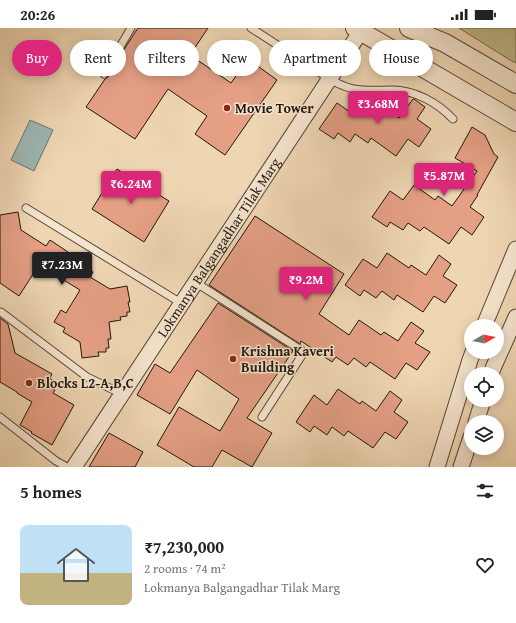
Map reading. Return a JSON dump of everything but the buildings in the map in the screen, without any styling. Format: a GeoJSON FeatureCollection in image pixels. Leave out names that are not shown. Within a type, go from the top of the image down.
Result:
{"type":"FeatureCollection","features":[{"type":"Feature","properties":{"kind":"street"},"geometry":{"type":"LineString","coordinates":[[409,28],[445,43],[516,84]]}},
{"type":"Feature","properties":{"kind":"street","name":"Lokmanya Balgangadhar Tilak Marg"},"geometry":{"type":"LineString","coordinates":[[74,467],[330,79],[359,29]]}},
{"type":"Feature","properties":{"kind":"street"},"geometry":{"type":"LineString","coordinates":[[359,29],[516,122]]}},
{"type":"Feature","properties":{"kind":"street"},"geometry":{"type":"LineString","coordinates":[[487,319],[516,249]]}},
{"type":"Feature","properties":{"kind":"street"},"geometry":{"type":"LineString","coordinates":[[494,367],[516,316]]}},
{"type":"Feature","properties":{"kind":"street"},"geometry":{"type":"LineString","coordinates":[[437,467],[470,359]]}},
{"type":"Feature","properties":{"kind":"street"},"geometry":{"type":"LineString","coordinates":[[461,467],[465,455]]}},
{"type":"Feature","properties":{"kind":"lane"},"geometry":{"type":"LineString","coordinates":[[124,40],[131,28]]}},
{"type":"Feature","properties":{"kind":"lane"},"geometry":{"type":"LineString","coordinates":[[251,28],[344,87],[379,91],[394,90],[413,94],[427,99],[446,111],[454,119]]}},
{"type":"Feature","properties":{"kind":"lane"},"geometry":{"type":"LineString","coordinates":[[26,208],[181,303]]}},
{"type":"Feature","properties":{"kind":"lane"},"geometry":{"type":"LineString","coordinates":[[195,282],[304,352],[262,417]]}},
{"type":"Feature","properties":{"kind":"lane"},"geometry":{"type":"LineString","coordinates":[[0,312],[87,377],[122,394]]}},
{"type":"Feature","properties":{"kind":"lane"},"geometry":{"type":"LineString","coordinates":[[0,417],[56,461],[66,467]]}},
{"type":"Feature","properties":{"kind":"shaded area"},"geometry":{"type":"Polygon","coordinates":[[[459,28],[516,28],[516,63],[510,60],[459,28]]]}},
{"type":"Feature","properties":{"kind":"water"},"geometry":{"type":"Polygon","coordinates":[[[30,120],[53,130],[34,171],[11,160],[30,120]]]}},
{"type":"Feature","properties":{"kind":"place","name":"Movie Tower"},"geometry":{"type":"Point","coordinates":[227,108]}},
{"type":"Feature","properties":{"kind":"place","name":"Krishna Kaveri Building"},"geometry":{"type":"Point","coordinates":[233,359]}},
{"type":"Feature","properties":{"kind":"place","name":"Blocks L2-A,B,C"},"geometry":{"type":"Point","coordinates":[29,383]}}]}
